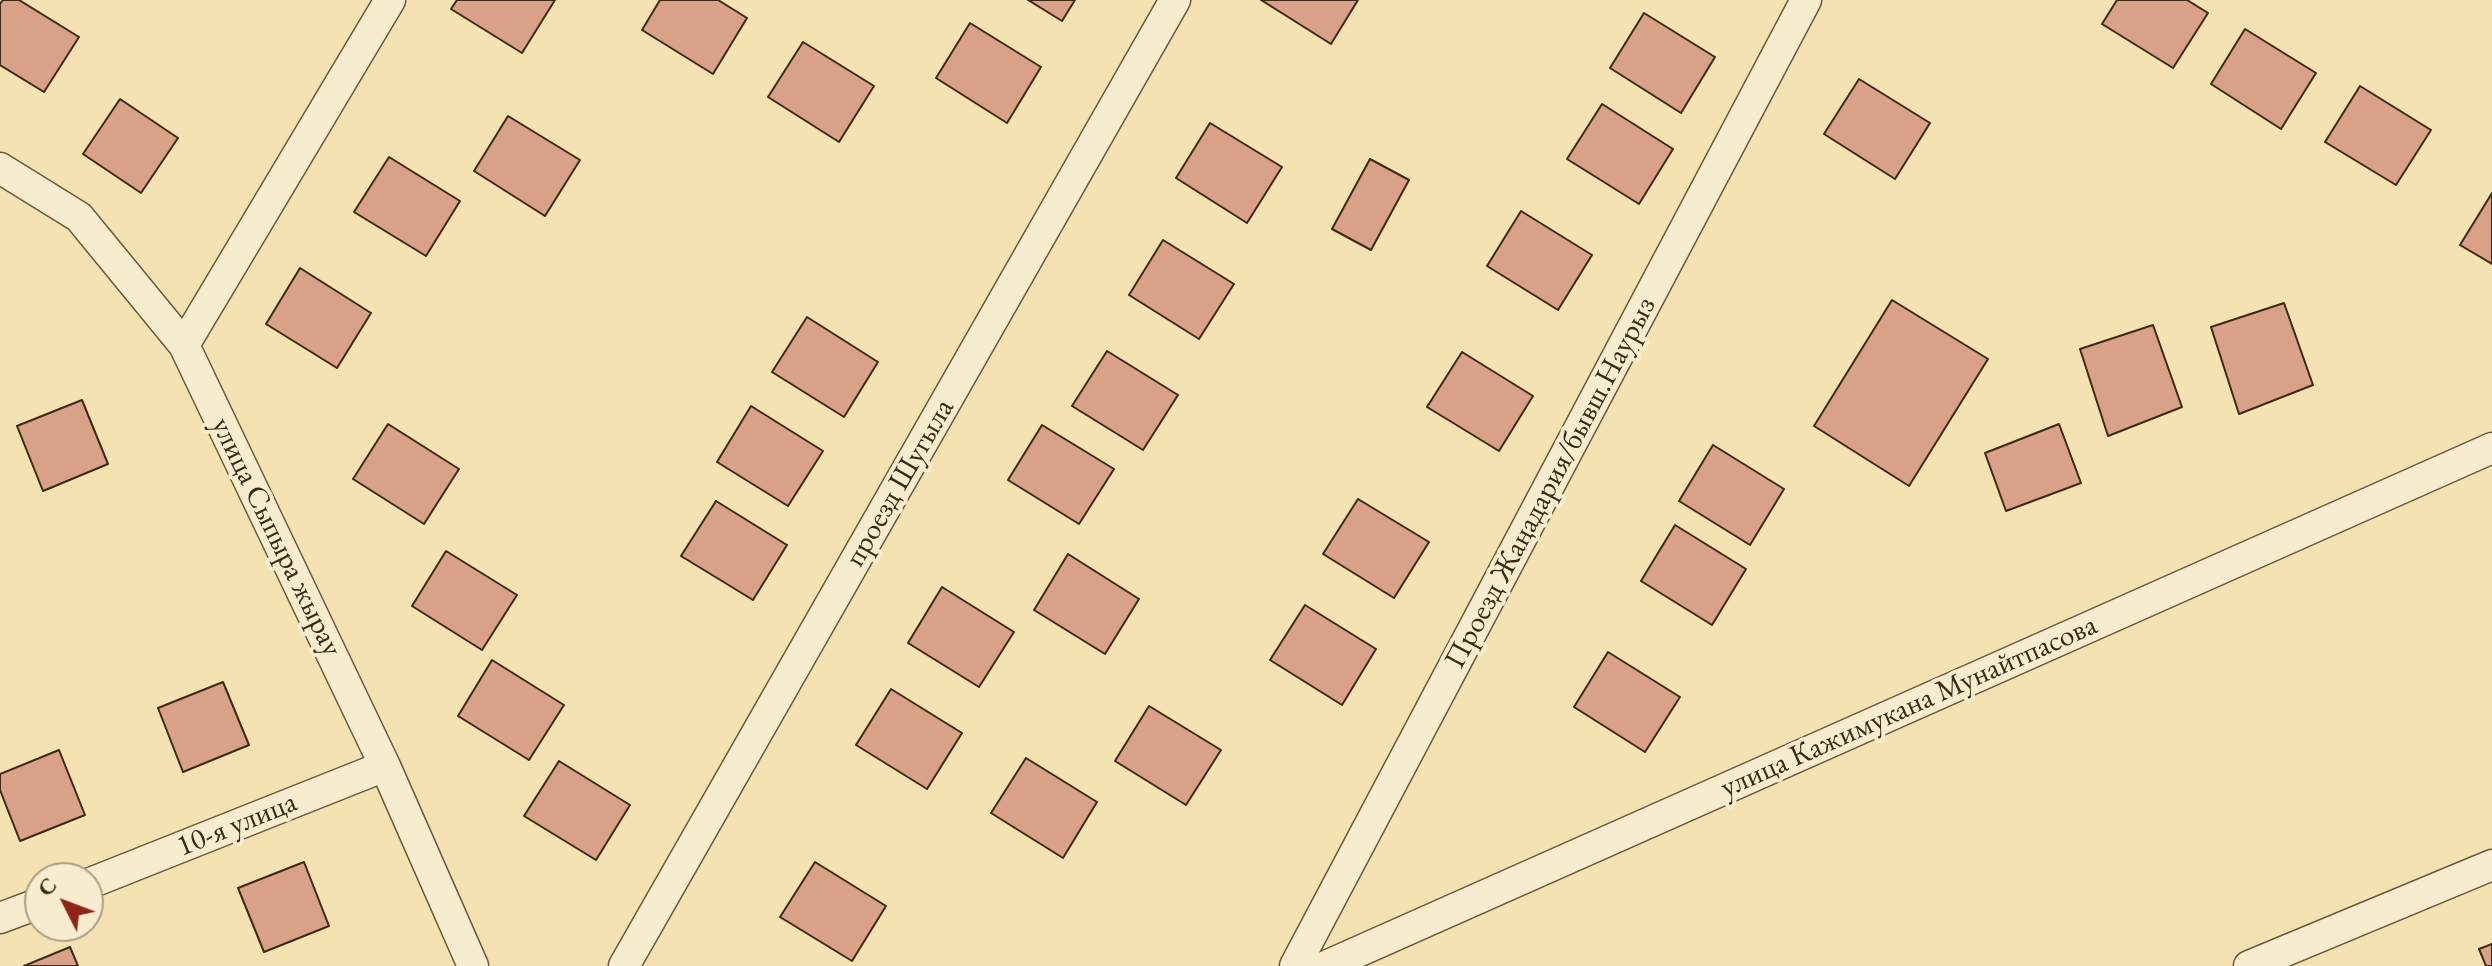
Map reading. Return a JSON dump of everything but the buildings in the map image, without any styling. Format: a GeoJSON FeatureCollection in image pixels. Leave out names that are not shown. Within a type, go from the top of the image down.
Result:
{"type":"FeatureCollection","features":[{"type":"Feature","properties":{"kind":"street"},"geometry":{"type":"LineString","coordinates":[[184,345],[390,0]]}},
{"type":"Feature","properties":{"kind":"street","name":"проезд Шугыла"},"geometry":{"type":"LineString","coordinates":[[624,966],[1175,0]]}},
{"type":"Feature","properties":{"kind":"street","name":"Проезд Жаңадария/бывш.Наурыз"},"geometry":{"type":"LineString","coordinates":[[1295,966],[1806,0]]}},
{"type":"Feature","properties":{"kind":"street","name":"улица Сыпыра жырау"},"geometry":{"type":"LineString","coordinates":[[0,168],[79,217],[184,345],[385,766],[473,966]]}},
{"type":"Feature","properties":{"kind":"street","name":"улица Кажимукана Мунайтпасова"},"geometry":{"type":"LineString","coordinates":[[1326,966],[2492,448]]}},
{"type":"Feature","properties":{"kind":"street","name":"10-я улица"},"geometry":{"type":"LineString","coordinates":[[104,878],[385,766]]}},
{"type":"Feature","properties":{"kind":"street"},"geometry":{"type":"LineString","coordinates":[[2249,966],[2492,865]]}},
{"type":"Feature","properties":{"kind":"street"},"geometry":{"type":"LineString","coordinates":[[0,918],[24,909]]}}]}
